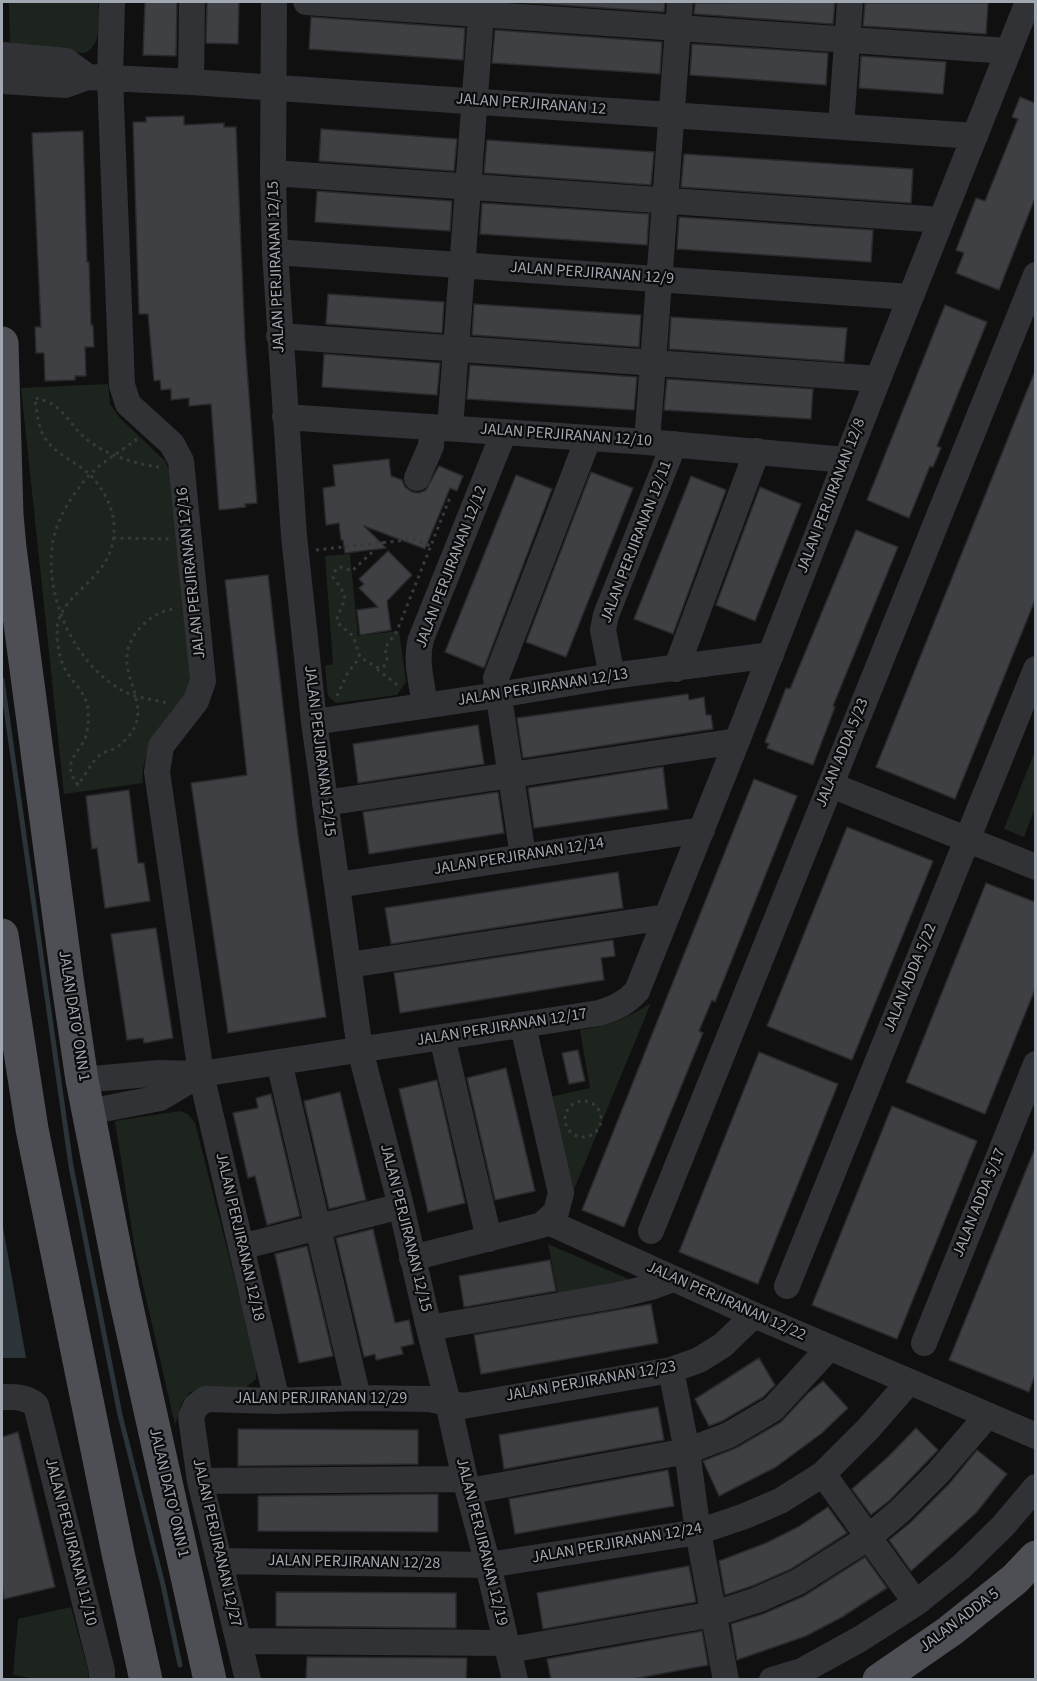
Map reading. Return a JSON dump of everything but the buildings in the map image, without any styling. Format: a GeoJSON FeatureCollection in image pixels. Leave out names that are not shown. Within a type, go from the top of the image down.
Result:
{"type":"FeatureCollection","features":[{"type":"Feature","properties":{"kind":"main road","name":"JALAN DATO' ONN 1"},"geometry":{"type":"LineString","coordinates":[[2,343],[6,548],[82,1080],[123,1290],[210,1680]]}},
{"type":"Feature","properties":{"kind":"main road"},"geometry":{"type":"LineString","coordinates":[[2,935],[32,1129],[146,1680]]}},
{"type":"Feature","properties":{"kind":"main road","name":"JALAN ADDA 5"},"geometry":{"type":"LineString","coordinates":[[889,1677],[1015,1579],[1035,1557]]}},
{"type":"Feature","properties":{"kind":"street","name":"JALAN PERJIRANAN 12/16"},"geometry":{"type":"LineString","coordinates":[[112,2],[99,77],[122,385],[128,404],[171,444],[181,461],[203,681],[196,701],[161,746],[157,772],[201,1074]]}},
{"type":"Feature","properties":{"kind":"street"},"geometry":{"type":"LineString","coordinates":[[191,82],[192,2]]}},
{"type":"Feature","properties":{"kind":"street","name":"JALAN PERJIRANAN 12/15"},"geometry":{"type":"LineString","coordinates":[[274,2],[275,252],[285,417],[289,542],[360,1050],[401,1206],[448,1403]]}},
{"type":"Feature","properties":{"kind":"street"},"geometry":{"type":"LineString","coordinates":[[306,2],[481,8],[678,28],[1008,51]]}},
{"type":"Feature","properties":{"kind":"street"},"geometry":{"type":"LineString","coordinates":[[647,442],[680,2]]}},
{"type":"Feature","properties":{"kind":"street"},"geometry":{"type":"LineString","coordinates":[[841,126],[850,2]]}},
{"type":"Feature","properties":{"kind":"street","name":"JALAN PERJIRANAN 12/8"},"geometry":{"type":"LineString","coordinates":[[637,991],[1028,2]]}},
{"type":"Feature","properties":{"kind":"street"},"geometry":{"type":"LineString","coordinates":[[417,478],[441,427],[456,348],[481,8]]}},
{"type":"Feature","properties":{"kind":"street"},"geometry":{"type":"LineString","coordinates":[[2,55],[66,61],[99,77]]}},
{"type":"Feature","properties":{"kind":"street","name":"JALAN PERJIRANAN 12"},"geometry":{"type":"LineString","coordinates":[[2,81],[65,85],[99,77],[273,86],[975,136]]}},
{"type":"Feature","properties":{"kind":"street"},"geometry":{"type":"LineString","coordinates":[[273,173],[941,220]]}},
{"type":"Feature","properties":{"kind":"street","name":"JALAN PERJIRANAN 12/9"},"geometry":{"type":"LineString","coordinates":[[275,252],[910,297]]}},
{"type":"Feature","properties":{"kind":"street","name":"JALAN ADDA 5/23"},"geometry":{"type":"LineString","coordinates":[[651,1231],[1035,275]]}},
{"type":"Feature","properties":{"kind":"street"},"geometry":{"type":"LineString","coordinates":[[279,336],[878,378]]}},
{"type":"Feature","properties":{"kind":"street","name":"JALAN PERJIRANAN 12/10"},"geometry":{"type":"LineString","coordinates":[[285,417],[674,444],[846,460]]}},
{"type":"Feature","properties":{"kind":"street","name":"JALAN PERJIRANAN 12/12"},"geometry":{"type":"LineString","coordinates":[[425,705],[418,650],[504,432]]}},
{"type":"Feature","properties":{"kind":"street"},"geometry":{"type":"LineString","coordinates":[[523,856],[496,678],[588,439]]}},
{"type":"Feature","properties":{"kind":"street","name":"JALAN PERJIRANAN 12/11"},"geometry":{"type":"LineString","coordinates":[[612,676],[603,630],[606,615],[674,444]]}},
{"type":"Feature","properties":{"kind":"street"},"geometry":{"type":"LineString","coordinates":[[676,669],[757,451]]}},
{"type":"Feature","properties":{"kind":"street","name":"JALAN PERJIRANAN 12/13"},"geometry":{"type":"LineString","coordinates":[[314,722],[612,676],[771,655]]}},
{"type":"Feature","properties":{"kind":"street","name":"JALAN ADDA 5/22"},"geometry":{"type":"LineString","coordinates":[[787,1286],[1035,669]]}},
{"type":"Feature","properties":{"kind":"street"},"geometry":{"type":"LineString","coordinates":[[325,803],[737,741]]}},
{"type":"Feature","properties":{"kind":"street"},"geometry":{"type":"LineString","coordinates":[[831,785],[1035,867]]}},
{"type":"Feature","properties":{"kind":"street","name":"JALAN PERJIRANAN 12/14"},"geometry":{"type":"LineString","coordinates":[[337,885],[702,830]]}},
{"type":"Feature","properties":{"kind":"street"},"geometry":{"type":"LineString","coordinates":[[349,965],[666,917]]}},
{"type":"Feature","properties":{"kind":"street","name":"JALAN PERJIRANAN 12/17"},"geometry":{"type":"LineString","coordinates":[[201,1074],[523,1026],[610,1010],[621,1007],[637,991]]}},
{"type":"Feature","properties":{"kind":"street"},"geometry":{"type":"LineString","coordinates":[[412,1258],[542,1225],[556,1212],[561,1193],[523,1026]]}},
{"type":"Feature","properties":{"kind":"street"},"geometry":{"type":"LineString","coordinates":[[442,1037],[489,1239]]}},
{"type":"Feature","properties":{"kind":"street"},"geometry":{"type":"LineString","coordinates":[[279,1062],[358,1398]]}},
{"type":"Feature","properties":{"kind":"street","name":"JALAN ADDA 5/17"},"geometry":{"type":"LineString","coordinates":[[924,1342],[1035,1064]]}},
{"type":"Feature","properties":{"kind":"street"},"geometry":{"type":"LineString","coordinates":[[82,1080],[159,1073],[201,1074]]}},
{"type":"Feature","properties":{"kind":"street"},"geometry":{"type":"LineString","coordinates":[[88,1112],[160,1098],[201,1074]]}},
{"type":"Feature","properties":{"kind":"street","name":"JALAN PERJIRANAN 12/18"},"geometry":{"type":"LineString","coordinates":[[201,1074],[277,1401]]}},
{"type":"Feature","properties":{"kind":"street"},"geometry":{"type":"LineString","coordinates":[[241,1247],[401,1206]]}},
{"type":"Feature","properties":{"kind":"street","name":"JALAN PERJIRANAN 12/22"},"geometry":{"type":"LineString","coordinates":[[546,1221],[829,1348],[1035,1436]]}},
{"type":"Feature","properties":{"kind":"street"},"geometry":{"type":"LineString","coordinates":[[429,1328],[619,1295],[673,1279]]}},
{"type":"Feature","properties":{"kind":"street","name":"JALAN PERJIRANAN 12/23"},"geometry":{"type":"LineString","coordinates":[[448,1403],[463,1406],[671,1370],[699,1360],[723,1345],[754,1315]]}},
{"type":"Feature","properties":{"kind":"street"},"geometry":{"type":"LineString","coordinates":[[200,1481],[467,1485],[687,1451],[729,1435],[773,1409],[829,1348]]}},
{"type":"Feature","properties":{"kind":"street"},"geometry":{"type":"LineString","coordinates":[[671,1370],[726,1680]]}},
{"type":"Feature","properties":{"kind":"street","name":"JALAN PERJIRANAN 12/24"},"geometry":{"type":"LineString","coordinates":[[488,1565],[698,1532],[746,1516],[780,1501],[823,1474],[868,1429],[909,1382]]}},
{"type":"Feature","properties":{"kind":"street","name":"JALAN PERJIRANAN 11/10"},"geometry":{"type":"LineString","coordinates":[[2,1397],[22,1397],[36,1405],[102,1671],[102,1680]]}},
{"type":"Feature","properties":{"kind":"street","name":"JALAN PERJIRANAN 12/29"},"geometry":{"type":"LineString","coordinates":[[196,1406],[206,1399],[277,1401],[358,1398],[429,1399],[448,1403]]}},
{"type":"Feature","properties":{"kind":"street","name":"JALAN PERJIRANAN 12/19"},"geometry":{"type":"LineString","coordinates":[[448,1403],[515,1680]]}},
{"type":"Feature","properties":{"kind":"street","name":"JALAN PERJIRANAN 12/27"},"geometry":{"type":"LineString","coordinates":[[196,1406],[190,1417],[200,1481],[248,1680]]}},
{"type":"Feature","properties":{"kind":"street"},"geometry":{"type":"LineString","coordinates":[[239,1641],[508,1646],[714,1614],[757,1600],[798,1582],[869,1537],[900,1511],[987,1416]]}},
{"type":"Feature","properties":{"kind":"street"},"geometry":{"type":"LineString","coordinates":[[823,1474],[916,1603]]}},
{"type":"Feature","properties":{"kind":"street"},"geometry":{"type":"LineString","coordinates":[[772,1680],[802,1671],[860,1639],[916,1603],[961,1567],[1003,1526],[1035,1487]]}},
{"type":"Feature","properties":{"kind":"street","name":"JALAN PERJIRANAN 12/28"},"geometry":{"type":"LineString","coordinates":[[219,1561],[488,1565]]}},
{"type":"Feature","properties":{"kind":"path"},"geometry":{"type":"LineString","coordinates":[[182,469],[152,466],[116,456],[87,439],[56,405],[35,398],[40,426],[46,441],[90,475],[112,511],[113,538],[108,557],[97,575],[68,603],[58,622],[57,635],[65,670],[82,693],[88,709],[85,739],[70,764],[71,775],[78,785],[100,755],[125,741],[135,726],[138,711],[136,695],[129,678],[126,660],[131,643],[140,627],[150,616],[163,610],[195,606]]}},
{"type":"Feature","properties":{"kind":"path"},"geometry":{"type":"LineString","coordinates":[[116,456],[81,484],[58,526],[52,545],[55,591],[73,641],[89,664],[124,692],[190,709]]}},
{"type":"Feature","properties":{"kind":"path"},"geometry":{"type":"LineString","coordinates":[[383,542],[352,571],[340,567],[336,568],[334,573],[335,582],[342,586],[345,599],[337,618],[339,624],[353,636],[360,657],[376,667],[384,666],[387,660],[385,648],[397,631],[452,495]]}},
{"type":"Feature","properties":{"kind":"path"},"geometry":{"type":"LineString","coordinates":[[113,538],[189,540]]}},
{"type":"Feature","properties":{"kind":"path"},"geometry":{"type":"LineString","coordinates":[[289,542],[383,542],[415,539],[454,556]]}},
{"type":"Feature","properties":{"kind":"path"},"geometry":{"type":"LineString","coordinates":[[314,722],[338,695],[343,681],[360,657]]}},
{"type":"Feature","properties":{"kind":"path"},"geometry":{"type":"LineString","coordinates":[[587,1101],[598,1109],[600,1123],[592,1134],[578,1136],[567,1127],[565,1114],[574,1103],[587,1101]]}},
{"type":"Feature","properties":{"kind":"shaded area"},"geometry":{"type":"Polygon","coordinates":[[[9,2],[98,2],[97,38],[90,49],[84,53],[10,47],[9,2]]]}},
{"type":"Feature","properties":{"kind":"shaded area"},"geometry":{"type":"Polygon","coordinates":[[[108,384],[110,404],[120,418],[165,461],[172,477],[190,682],[179,708],[148,752],[143,783],[64,794],[21,388],[108,384]]]}},
{"type":"Feature","properties":{"kind":"shaded area"},"geometry":{"type":"Polygon","coordinates":[[[350,554],[358,636],[399,631],[406,682],[397,695],[336,703],[328,696],[325,666],[333,664],[325,556],[350,554]]]}},
{"type":"Feature","properties":{"kind":"shaded area"},"geometry":{"type":"Polygon","coordinates":[[[1035,751],[1035,808],[1024,837],[1004,829],[1035,751]]]}},
{"type":"Feature","properties":{"kind":"shaded area"},"geometry":{"type":"Polygon","coordinates":[[[651,1003],[572,1194],[550,1097],[590,1088],[580,1030],[617,1021],[651,1003]]]}},
{"type":"Feature","properties":{"kind":"shaded area"},"geometry":{"type":"Polygon","coordinates":[[[180,1111],[188,1114],[195,1123],[257,1366],[256,1379],[244,1389],[190,1392],[182,1402],[175,1425],[135,1250],[115,1121],[180,1111]]]}},
{"type":"Feature","properties":{"kind":"shaded area"},"geometry":{"type":"Polygon","coordinates":[[[2,1221],[26,1358],[2,1358],[2,1221]]]}},
{"type":"Feature","properties":{"kind":"shaded area"},"geometry":{"type":"Polygon","coordinates":[[[548,1244],[642,1285],[559,1299],[548,1244]]]}},
{"type":"Feature","properties":{"kind":"shaded area"},"geometry":{"type":"Polygon","coordinates":[[[71,1607],[89,1674],[87,1679],[36,1679],[13,1675],[18,1619],[71,1607]]]}},
{"type":"Feature","properties":{"kind":"waterway"},"geometry":{"type":"LineString","coordinates":[[2,680],[71,1166],[120,1415],[163,1585],[180,1665]]}}]}
